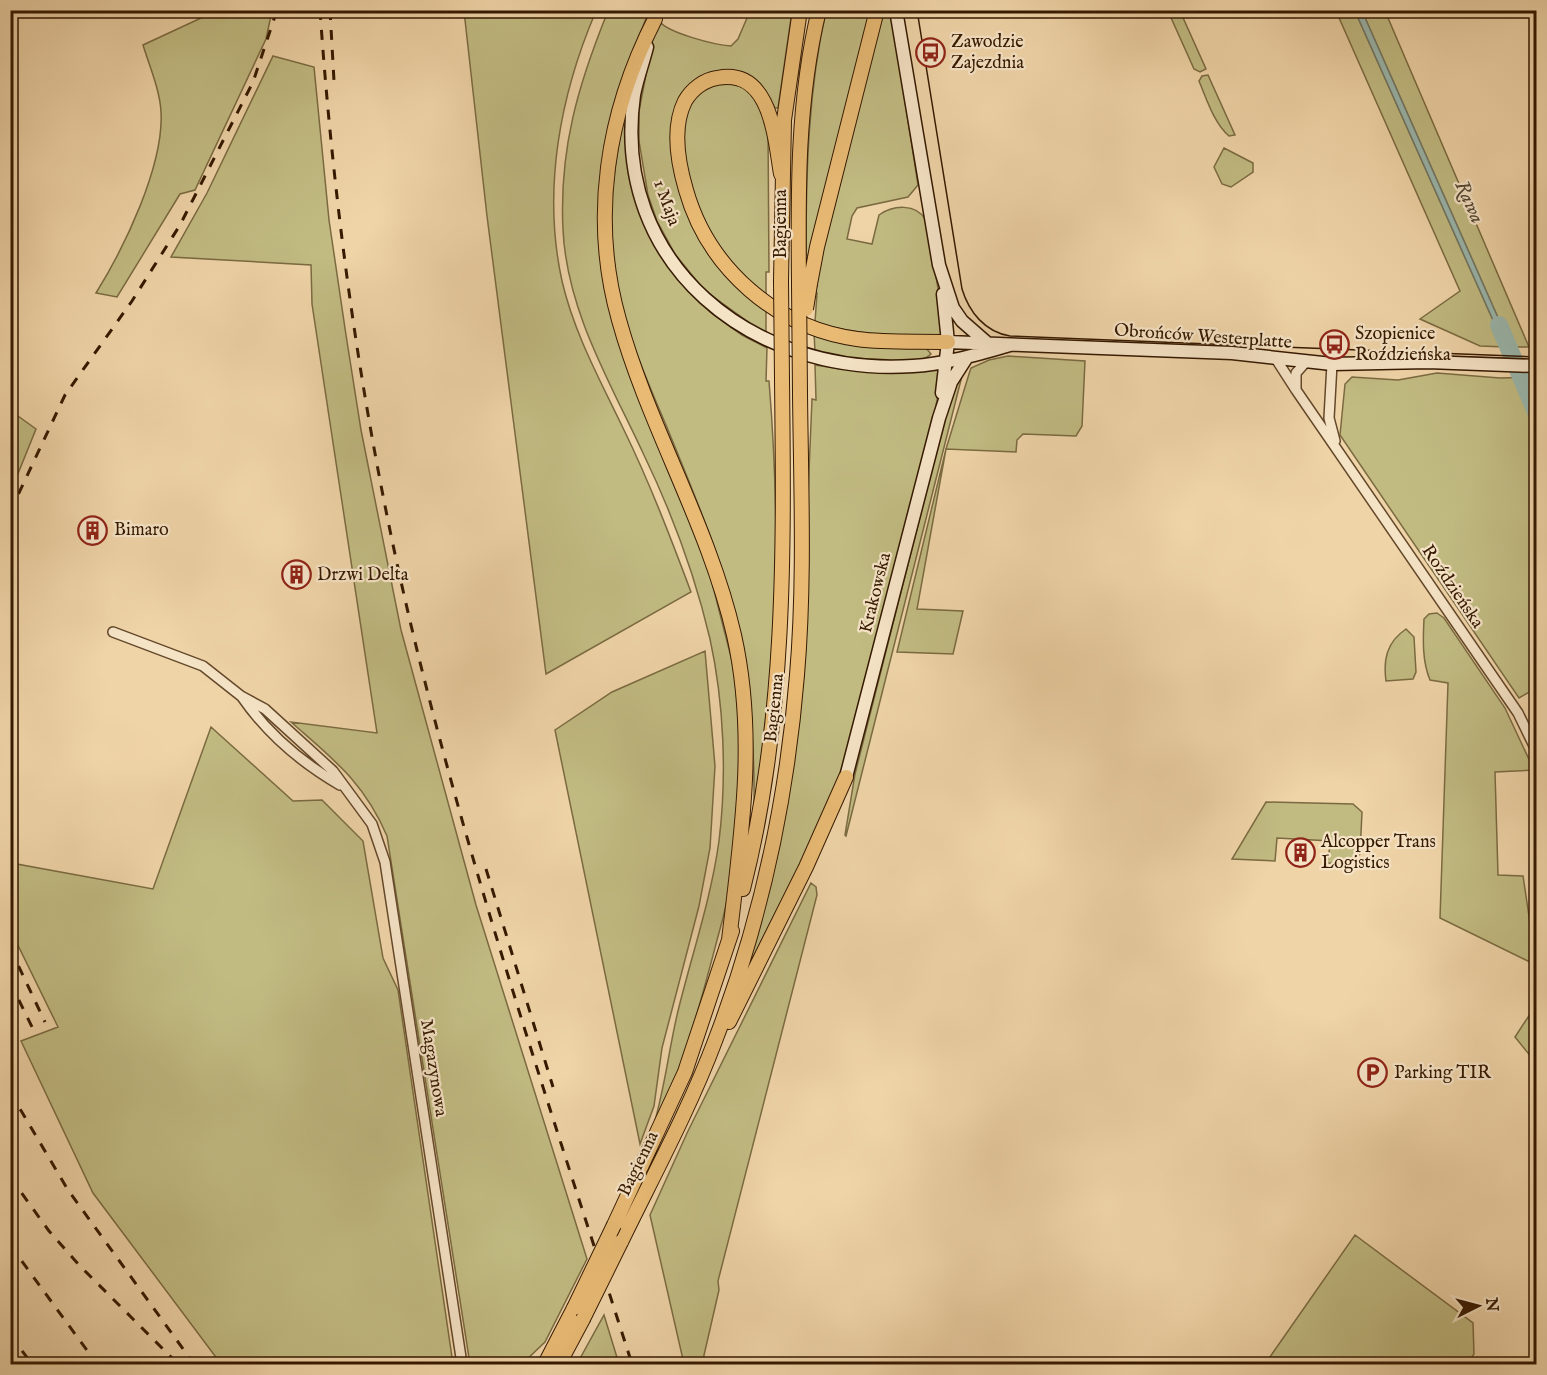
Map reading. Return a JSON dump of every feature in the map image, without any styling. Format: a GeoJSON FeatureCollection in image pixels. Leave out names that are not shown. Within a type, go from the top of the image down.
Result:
{"type":"FeatureCollection","features":[{"type":"Feature","properties":{"kind":"main road","name":"Bagienna"},"geometry":{"type":"LineString","coordinates":[[559,1365],[614,1226],[685,1072],[729,940],[748,870],[765,785],[778,686],[783,576],[781,174],[787,90],[800,10]]}},
{"type":"Feature","properties":{"kind":"main road","name":"Bagienna"},"geometry":{"type":"LineString","coordinates":[[545,1365],[621,1242],[716,1041],[749,938],[784,787],[797,675],[800,615],[799,343],[805,284],[801,124],[809,57],[819,10]]}},
{"type":"Feature","properties":{"kind":"main road"},"geometry":{"type":"LineString","coordinates":[[805,284],[817,247],[877,10]]}},
{"type":"Feature","properties":{"kind":"main road"},"geometry":{"type":"LineString","coordinates":[[657,15],[638,52],[612,135],[605,190],[605,248],[619,321],[635,368],[718,576],[738,655],[748,748],[742,828],[729,940]]}},
{"type":"Feature","properties":{"kind":"main road"},"geometry":{"type":"LineString","coordinates":[[781,174],[769,111],[764,100],[754,88],[732,77],[720,77],[706,81],[687,99],[680,116],[678,140],[686,189],[702,231],[719,257],[741,282],[758,297],[790,317],[830,333],[857,339],[948,342]]}},
{"type":"Feature","properties":{"kind":"main road"},"geometry":{"type":"LineString","coordinates":[[716,1041],[732,1018],[806,867],[846,777]]}},
{"type":"Feature","properties":{"kind":"street"},"geometry":{"type":"LineString","coordinates":[[896,10],[939,265],[953,308],[962,321],[986,342]]}},
{"type":"Feature","properties":{"kind":"street","name":"1 Maja"},"geometry":{"type":"LineString","coordinates":[[657,15],[634,95],[633,131],[638,179],[649,216],[670,257],[704,298],[742,328],[786,350]]}},
{"type":"Feature","properties":{"kind":"street","name":"Krakowska"},"geometry":{"type":"LineString","coordinates":[[939,265],[948,342],[939,418]]}},
{"type":"Feature","properties":{"kind":"street","name":"Obrońców Westerplatte"},"geometry":{"type":"LineString","coordinates":[[948,342],[1232,353],[1305,363],[1428,362],[1530,366]]}},
{"type":"Feature","properties":{"kind":"street","name":"Obrońców Westerplatte"},"geometry":{"type":"LineString","coordinates":[[786,350],[818,359],[864,365],[914,366],[945,362],[1010,345]]}},
{"type":"Feature","properties":{"kind":"street","name":"Krakowska"},"geometry":{"type":"LineString","coordinates":[[846,777],[939,418],[951,382],[967,357]]}},
{"type":"Feature","properties":{"kind":"street","name":"Roździeńska"},"geometry":{"type":"LineString","coordinates":[[1276,359],[1518,713],[1536,750]]}},
{"type":"Feature","properties":{"kind":"street"},"geometry":{"type":"LineString","coordinates":[[1296,390],[1296,373],[1305,363]]}},
{"type":"Feature","properties":{"kind":"street","name":"Roździeńska"},"geometry":{"type":"LineString","coordinates":[[1332,364],[1329,418],[1336,446]]}},
{"type":"Feature","properties":{"kind":"street","name":"Magazynowa"},"geometry":{"type":"LineString","coordinates":[[113,632],[203,666],[219,677],[241,696],[257,720],[316,771],[344,788],[368,818],[382,850],[462,1365]]}},
{"type":"Feature","properties":{"kind":"shaded area"},"geometry":{"type":"Polygon","coordinates":[[[216,11],[272,11],[266,39],[195,190],[180,194],[117,297],[96,293],[130,230],[156,157],[161,112],[156,86],[143,45],[216,11]]]}},
{"type":"Feature","properties":{"kind":"shaded area"},"geometry":{"type":"Polygon","coordinates":[[[464,11],[596,11],[573,76],[558,143],[554,178],[556,247],[562,281],[573,319],[642,468],[691,592],[546,674],[487,216],[464,11]]]}},
{"type":"Feature","properties":{"kind":"shaded area"},"geometry":{"type":"Polygon","coordinates":[[[608,11],[649,11],[620,91],[603,166],[599,203],[600,242],[605,283],[614,326],[708,567],[732,661],[738,700],[742,761],[728,896],[723,918],[686,1049],[654,1124],[678,1011],[716,863],[723,791],[723,740],[715,663],[690,567],[673,520],[592,345],[581,317],[566,260],[563,200],[568,145],[580,91],[608,11]]]}},
{"type":"Feature","properties":{"kind":"shaded area"},"geometry":{"type":"Polygon","coordinates":[[[750,11],[792,11],[778,108],[775,108],[766,93],[746,76],[686,89],[682,196],[694,229],[715,261],[742,292],[766,309],[766,335],[704,290],[675,254],[657,221],[648,195],[639,141],[639,111],[655,28],[659,21],[682,34],[731,46],[738,39],[750,11]]]}},
{"type":"Feature","properties":{"kind":"shaded area"},"geometry":{"type":"Polygon","coordinates":[[[826,11],[871,11],[809,255],[806,255],[809,132],[815,72],[826,11]]]}},
{"type":"Feature","properties":{"kind":"shaded area"},"geometry":{"type":"Polygon","coordinates":[[[883,11],[891,11],[918,185],[908,197],[857,208],[852,216],[847,239],[872,244],[879,215],[891,209],[904,207],[922,214],[926,220],[941,305],[943,335],[863,333],[815,322],[817,293],[814,292],[818,265],[883,11]]]}},
{"type":"Feature","properties":{"kind":"shaded area"},"geometry":{"type":"Polygon","coordinates":[[[1168,11],[1180,11],[1206,69],[1200,72],[1194,69],[1168,11]]]}},
{"type":"Feature","properties":{"kind":"shaded area"},"geometry":{"type":"Polygon","coordinates":[[[1336,11],[1355,11],[1505,347],[1480,346],[1420,319],[1460,291],[1336,11]]]}},
{"type":"Feature","properties":{"kind":"shaded area"},"geometry":{"type":"Polygon","coordinates":[[[1362,11],[1385,11],[1529,347],[1511,347],[1362,11]]]}},
{"type":"Feature","properties":{"kind":"shaded area"},"geometry":{"type":"Polygon","coordinates":[[[273,56],[314,67],[329,220],[346,335],[361,430],[401,630],[476,905],[587,1259],[545,1342],[522,1364],[470,1364],[387,836],[358,786],[291,722],[377,733],[312,304],[311,265],[171,257],[207,193],[273,56]]]}},
{"type":"Feature","properties":{"kind":"shaded area"},"geometry":{"type":"Polygon","coordinates":[[[1208,75],[1235,135],[1229,136],[1224,131],[1211,111],[1199,81],[1202,76],[1208,75]]]}},
{"type":"Feature","properties":{"kind":"shaded area"},"geometry":{"type":"Polygon","coordinates":[[[727,81],[742,86],[759,102],[768,129],[769,272],[766,272],[766,297],[736,269],[711,236],[697,205],[686,167],[683,128],[694,96],[705,88],[727,81]]]}},
{"type":"Feature","properties":{"kind":"shaded area"},"geometry":{"type":"Polygon","coordinates":[[[627,108],[628,150],[667,263],[710,312],[742,335],[767,348],[766,381],[769,381],[774,464],[776,589],[767,726],[754,806],[753,747],[748,688],[731,602],[703,517],[632,339],[614,271],[611,232],[612,199],[620,134],[627,108]]]}},
{"type":"Feature","properties":{"kind":"shaded area"},"geometry":{"type":"Polygon","coordinates":[[[1224,148],[1253,163],[1253,172],[1231,187],[1222,184],[1214,167],[1224,148]]]}},
{"type":"Feature","properties":{"kind":"shaded area"},"geometry":{"type":"Polygon","coordinates":[[[814,333],[926,348],[931,354],[909,362],[875,361],[840,356],[815,351],[814,333]]]}},
{"type":"Feature","properties":{"kind":"shaded area"},"geometry":{"type":"Polygon","coordinates":[[[1008,356],[1085,361],[1082,426],[1076,436],[1023,434],[1017,440],[1016,452],[946,449],[971,368],[989,360],[1008,356]]]}},
{"type":"Feature","properties":{"kind":"shaded area"},"geometry":{"type":"Polygon","coordinates":[[[815,365],[878,372],[909,372],[940,368],[943,371],[933,420],[843,766],[820,825],[744,975],[771,876],[808,496],[812,399],[816,400],[815,365]]]}},
{"type":"Feature","properties":{"kind":"shaded area"},"geometry":{"type":"Polygon","coordinates":[[[964,368],[846,836],[855,774],[954,382],[964,368]]]}},
{"type":"Feature","properties":{"kind":"shaded area"},"geometry":{"type":"Polygon","coordinates":[[[1437,373],[1500,378],[1536,377],[1536,688],[1519,698],[1340,435],[1345,384],[1352,377],[1398,380],[1437,373]]]}},
{"type":"Feature","properties":{"kind":"shaded area"},"geometry":{"type":"Polygon","coordinates":[[[10,412],[36,429],[11,491],[10,412]]]}},
{"type":"Feature","properties":{"kind":"shaded area"},"geometry":{"type":"Polygon","coordinates":[[[946,449],[917,609],[963,611],[953,654],[897,652],[946,449]]]}},
{"type":"Feature","properties":{"kind":"shaded area"},"geometry":{"type":"Polygon","coordinates":[[[1437,613],[1444,618],[1505,708],[1534,770],[1495,772],[1498,875],[1523,876],[1532,936],[1536,937],[1536,965],[1440,918],[1448,683],[1430,680],[1424,658],[1423,642],[1424,619],[1429,614],[1437,613]]]}},
{"type":"Feature","properties":{"kind":"shaded area"},"geometry":{"type":"Polygon","coordinates":[[[1406,629],[1414,637],[1416,672],[1413,679],[1386,681],[1385,665],[1388,652],[1394,640],[1406,629]]]}},
{"type":"Feature","properties":{"kind":"shaded area"},"geometry":{"type":"Polygon","coordinates":[[[705,651],[715,766],[710,848],[699,906],[662,1048],[654,1106],[640,1144],[555,730],[612,692],[705,651]]]}},
{"type":"Feature","properties":{"kind":"shaded area"},"geometry":{"type":"Polygon","coordinates":[[[211,727],[293,801],[322,800],[363,841],[383,958],[398,990],[453,1364],[221,1364],[93,1193],[21,1041],[58,1027],[11,931],[11,863],[153,889],[211,727]]]}},
{"type":"Feature","properties":{"kind":"shaded area"},"geometry":{"type":"Polygon","coordinates":[[[1266,802],[1353,804],[1362,812],[1360,854],[1350,864],[1327,863],[1331,841],[1277,838],[1275,861],[1232,859],[1266,802]]]}},
{"type":"Feature","properties":{"kind":"shaded area"},"geometry":{"type":"Polygon","coordinates":[[[811,883],[816,887],[817,895],[718,1281],[719,1290],[702,1364],[684,1364],[650,1215],[688,1131],[811,883]]]}},
{"type":"Feature","properties":{"kind":"shaded area"},"geometry":{"type":"Polygon","coordinates":[[[1536,1005],[1536,1063],[1515,1037],[1536,1005]]]}},
{"type":"Feature","properties":{"kind":"shaded area"},"geometry":{"type":"Polygon","coordinates":[[[1355,1235],[1473,1323],[1474,1354],[1467,1364],[1265,1364],[1355,1235]]]}},
{"type":"Feature","properties":{"kind":"shaded area"},"geometry":{"type":"Polygon","coordinates":[[[604,1315],[619,1364],[577,1364],[604,1315]]]}},
{"type":"Feature","properties":{"kind":"water"},"geometry":{"type":"Polygon","coordinates":[[[1355,11],[1362,11],[1511,347],[1505,347],[1355,11]]]}},
{"type":"Feature","properties":{"kind":"waterway","name":"Rawa"},"geometry":{"type":"LineString","coordinates":[[1499,325],[1536,412]]}},
{"type":"Feature","properties":{"kind":"tram line"},"geometry":{"type":"LineString","coordinates":[[917,10],[962,289],[979,320],[993,330],[1010,336],[1536,357]]}},
{"type":"Feature","properties":{"kind":"railway"},"geometry":{"type":"LineString","coordinates":[[10,512],[65,395],[132,301],[180,225],[253,82],[277,10]]}},
{"type":"Feature","properties":{"kind":"railway"},"geometry":{"type":"LineString","coordinates":[[320,10],[334,172],[355,334],[399,575],[441,744],[492,922],[632,1364]]}},
{"type":"Feature","properties":{"kind":"railway"},"geometry":{"type":"LineString","coordinates":[[330,10],[334,81]]}},
{"type":"Feature","properties":{"kind":"railway"},"geometry":{"type":"LineString","coordinates":[[486,869],[553,1087]]}},
{"type":"Feature","properties":{"kind":"railway"},"geometry":{"type":"LineString","coordinates":[[10,948],[45,1022]]}},
{"type":"Feature","properties":{"kind":"railway"},"geometry":{"type":"LineString","coordinates":[[10,982],[33,1029]]}},
{"type":"Feature","properties":{"kind":"railway"},"geometry":{"type":"LineString","coordinates":[[10,1092],[68,1190],[194,1364]]}},
{"type":"Feature","properties":{"kind":"railway"},"geometry":{"type":"LineString","coordinates":[[10,1177],[49,1231],[79,1265],[178,1364]]}},
{"type":"Feature","properties":{"kind":"railway"},"geometry":{"type":"LineString","coordinates":[[10,1245],[97,1364]]}},
{"type":"Feature","properties":{"kind":"railway"},"geometry":{"type":"LineString","coordinates":[[10,1335],[32,1364]]}},
{"type":"Feature","properties":{"kind":"place","name":"Zawodzie Zajezdnia"},"geometry":{"type":"Point","coordinates":[930,52]}},
{"type":"Feature","properties":{"kind":"place","name":"Szopienice Roździeńska"},"geometry":{"type":"Point","coordinates":[1334,344]}},
{"type":"Feature","properties":{"kind":"place","name":"Bimaro"},"geometry":{"type":"Point","coordinates":[93,530]}},
{"type":"Feature","properties":{"kind":"place","name":"Drzwi Delta"},"geometry":{"type":"Point","coordinates":[296,575]}},
{"type":"Feature","properties":{"kind":"place","name":"Alcopper Trans Logistics"},"geometry":{"type":"Point","coordinates":[1300,852]}},
{"type":"Feature","properties":{"kind":"place","name":"Parking TIR"},"geometry":{"type":"Point","coordinates":[1373,1073]}}]}
